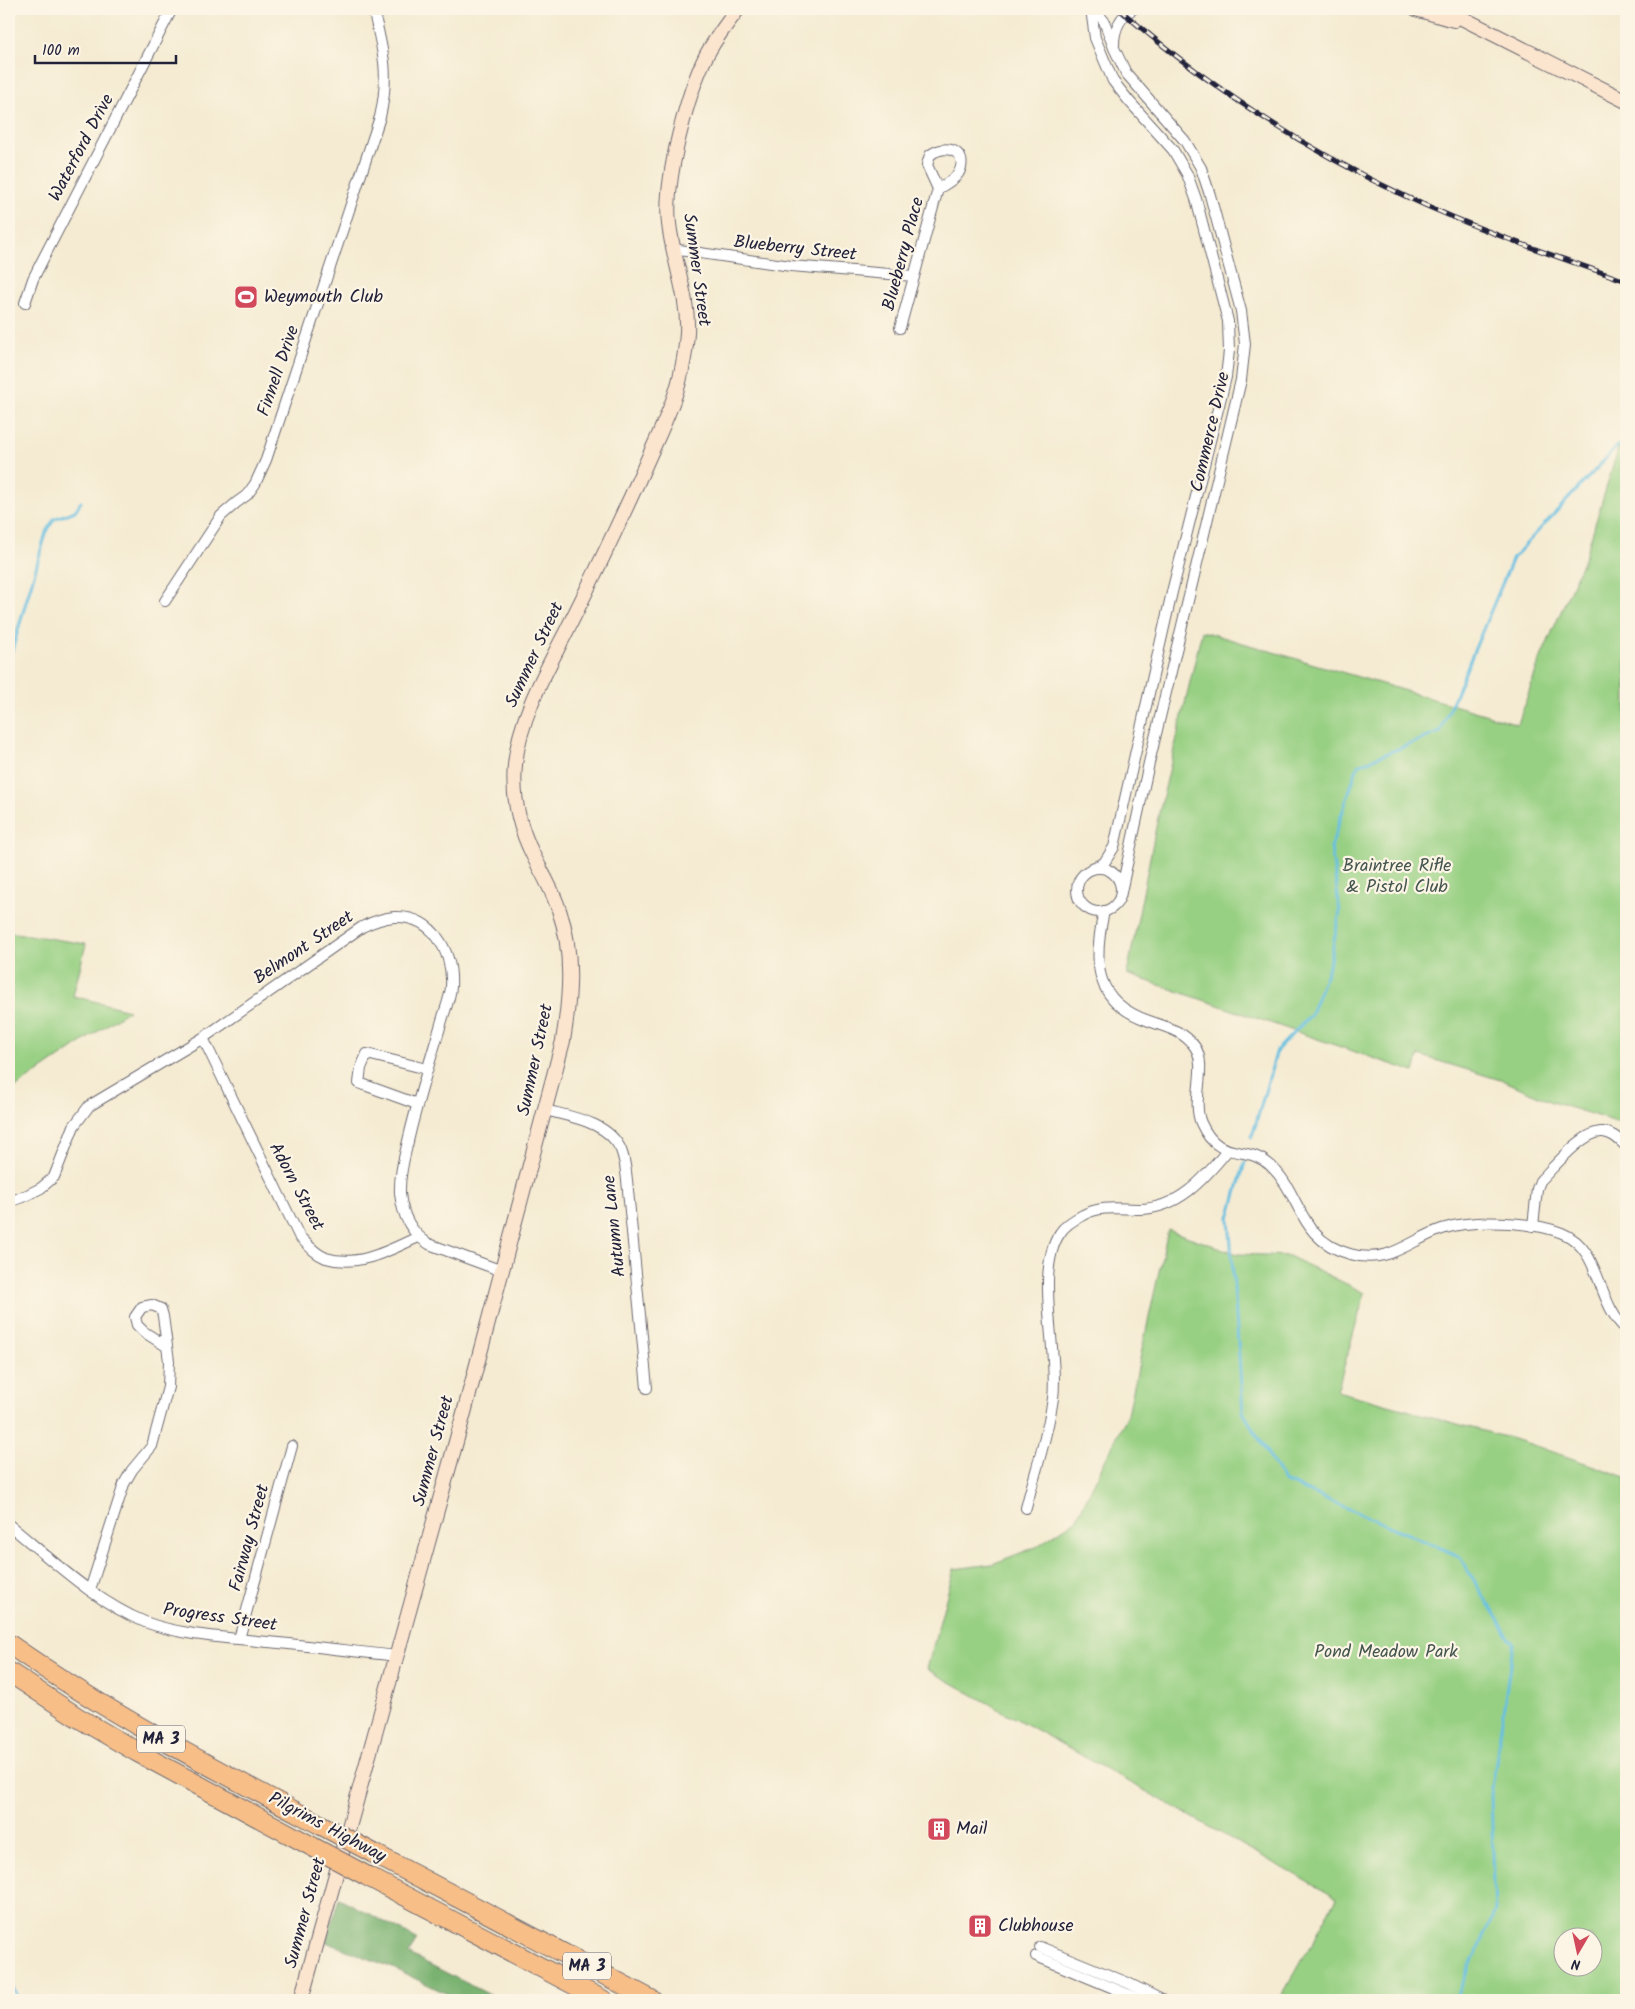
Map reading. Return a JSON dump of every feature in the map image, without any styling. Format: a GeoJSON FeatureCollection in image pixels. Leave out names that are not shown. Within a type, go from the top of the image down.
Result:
{"type":"FeatureCollection","features":[{"type":"Feature","properties":{"kind":"highway","name":"Pilgrims Highway"},"geometry":{"type":"LineString","coordinates":[[9,1644],[68,1684],[141,1728],[652,2000]]}},
{"type":"Feature","properties":{"kind":"highway","name":"Pilgrims Highway"},"geometry":{"type":"LineString","coordinates":[[9,1672],[77,1717],[136,1752],[313,1848],[603,2000]]}},
{"type":"Feature","properties":{"kind":"street","name":"Waterford Drive"},"geometry":{"type":"LineString","coordinates":[[25,303],[32,280],[172,9]]}},
{"type":"Feature","properties":{"kind":"street","name":"Finnell Drive"},"geometry":{"type":"LineString","coordinates":[[165,600],[222,516],[236,502],[247,495],[255,484],[266,460],[380,117],[385,94],[386,75],[373,9]]}},
{"type":"Feature","properties":{"kind":"street","name":"Summer Street"},"geometry":{"type":"LineString","coordinates":[[301,2000],[502,1271],[545,1110],[567,1014],[569,962],[565,932],[559,909],[521,828],[516,806],[515,764],[523,725],[538,690],[610,543],[668,415],[679,382],[687,331],[685,305],[672,249],[668,205],[671,178],[688,104],[699,71],[708,52],[738,9]]}},
{"type":"Feature","properties":{"kind":"street","name":"Commerce Drive"},"geometry":{"type":"LineString","coordinates":[[1093,9],[1104,21],[1114,48],[1130,79],[1185,141],[1197,160],[1207,186],[1230,270],[1242,319],[1245,344],[1243,366],[1147,772],[1121,892]]}},
{"type":"Feature","properties":{"kind":"street","name":"Commerce Drive"},"geometry":{"type":"LineString","coordinates":[[1092,868],[1104,863],[1114,847],[1172,592],[1226,377],[1229,357],[1229,336],[1225,307],[1187,174],[1173,150],[1118,88],[1110,74],[1097,46],[1092,25],[1093,9]]}},
{"type":"Feature","properties":{"kind":"street"},"geometry":{"type":"LineString","coordinates":[[1114,48],[1114,36],[1118,25],[1125,14],[1133,9]]}},
{"type":"Feature","properties":{"kind":"street"},"geometry":{"type":"LineString","coordinates":[[1416,9],[1480,28]]}},
{"type":"Feature","properties":{"kind":"street"},"geometry":{"type":"LineString","coordinates":[[1444,9],[1626,101]]}},
{"type":"Feature","properties":{"kind":"street"},"geometry":{"type":"LineString","coordinates":[[1118,88],[1130,79]]}},
{"type":"Feature","properties":{"kind":"street"},"geometry":{"type":"LineString","coordinates":[[1136,109],[1147,98]]}},
{"type":"Feature","properties":{"kind":"street","name":"Blueberry Place"},"geometry":{"type":"LineString","coordinates":[[900,328],[938,189]]}},
{"type":"Feature","properties":{"kind":"street","name":"Blueberry Street"},"geometry":{"type":"LineString","coordinates":[[672,249],[800,267],[914,276]]}},
{"type":"Feature","properties":{"kind":"street"},"geometry":{"type":"LineString","coordinates":[[1216,274],[1230,270]]}},
{"type":"Feature","properties":{"kind":"street"},"geometry":{"type":"LineString","coordinates":[[1099,867],[1113,872],[1121,885],[1121,892],[1116,904],[1104,911],[1089,910],[1078,900],[1076,884],[1085,872],[1099,867]]}},
{"type":"Feature","properties":{"kind":"street"},"geometry":{"type":"LineString","coordinates":[[1104,911],[1098,960],[1099,972],[1110,995],[1129,1012],[1140,1018],[1171,1028],[1182,1034],[1193,1045],[1199,1057],[1197,1109],[1200,1119],[1214,1142],[1227,1151],[1251,1154],[1268,1163],[1280,1178],[1315,1234],[1331,1246],[1350,1254],[1369,1257],[1388,1255],[1437,1231],[1462,1224],[1496,1223],[1533,1226],[1558,1231],[1578,1242],[1592,1264],[1612,1312],[1626,1328]]}},
{"type":"Feature","properties":{"kind":"street","name":"Belmont Street"},"geometry":{"type":"LineString","coordinates":[[9,1202],[41,1188],[54,1177],[74,1126],[89,1106],[203,1038],[362,927],[378,920],[395,917],[411,919],[424,925],[445,948],[451,967],[451,989],[417,1104],[400,1182],[403,1208],[410,1226],[418,1237]]}},
{"type":"Feature","properties":{"kind":"street","name":"Adorn Street"},"geometry":{"type":"LineString","coordinates":[[203,1038],[299,1236],[311,1249],[325,1258],[346,1261],[359,1260],[376,1256],[418,1237]]}},
{"type":"Feature","properties":{"kind":"street"},"geometry":{"type":"LineString","coordinates":[[417,1104],[359,1083],[361,1068],[367,1054],[427,1069]]}},
{"type":"Feature","properties":{"kind":"street","name":"Autumn Lane"},"geometry":{"type":"LineString","coordinates":[[545,1110],[598,1127],[609,1133],[620,1148],[627,1180],[647,1388]]}},
{"type":"Feature","properties":{"kind":"street"},"geometry":{"type":"LineString","coordinates":[[1533,1226],[1537,1189],[1540,1181],[1582,1140],[1591,1133],[1605,1132],[1615,1136],[1626,1146]]}},
{"type":"Feature","properties":{"kind":"street"},"geometry":{"type":"LineString","coordinates":[[1026,1508],[1053,1397],[1048,1278],[1052,1254],[1058,1237],[1070,1224],[1095,1210],[1115,1208],[1148,1209],[1162,1206],[1175,1200],[1191,1189],[1227,1151]]}},
{"type":"Feature","properties":{"kind":"street"},"geometry":{"type":"LineString","coordinates":[[418,1237],[429,1244],[502,1271]]}},
{"type":"Feature","properties":{"kind":"street"},"geometry":{"type":"LineString","coordinates":[[90,1590],[124,1484],[132,1470],[146,1456],[154,1440],[168,1387],[169,1361],[166,1346]]}},
{"type":"Feature","properties":{"kind":"street","name":"Fairway Street"},"geometry":{"type":"LineString","coordinates":[[239,1639],[292,1446]]}},
{"type":"Feature","properties":{"kind":"street","name":"Progress Street"},"geometry":{"type":"LineString","coordinates":[[9,1525],[90,1590],[110,1604],[143,1621],[164,1628],[239,1639],[397,1656]]}},
{"type":"Feature","properties":{"kind":"street"},"geometry":{"type":"LineString","coordinates":[[1142,2000],[1038,1951],[1128,1983],[1162,2000]]}},
{"type":"Feature","properties":{"kind":"green space","name":"Braintree Rifle & Pistol Club"},"geometry":{"type":"Polygon","coordinates":[[[1626,423],[1626,1125],[1552,1102],[1507,1082],[1419,1055],[1414,1072],[1127,974],[1157,822],[1202,631],[1518,724],[1539,662],[1586,554],[1626,423]]]}},
{"type":"Feature","properties":{"kind":"green space"},"geometry":{"type":"Polygon","coordinates":[[[9,932],[86,944],[73,996],[129,1010],[9,1092],[9,932]]]}},
{"type":"Feature","properties":{"kind":"green space","name":"Pond Meadow Park"},"geometry":{"type":"Polygon","coordinates":[[[1168,1230],[1238,1254],[1289,1256],[1365,1293],[1337,1391],[1527,1443],[1626,1477],[1626,2000],[1280,2000],[1337,1898],[927,1669],[954,1569],[992,1564],[1036,1547],[1076,1520],[1128,1414],[1168,1230]]]}},
{"type":"Feature","properties":{"kind":"green space"},"geometry":{"type":"Polygon","coordinates":[[[339,1898],[417,1939],[409,1954],[500,2000],[460,2000],[393,1968],[326,1942],[339,1898]]]}},
{"type":"Feature","properties":{"kind":"waterway"},"geometry":{"type":"LineString","coordinates":[[1252,1137],[1277,1050],[1310,1016],[1328,970],[1340,912],[1331,847],[1358,765],[1440,732],[1513,558],[1626,437]]}},
{"type":"Feature","properties":{"kind":"waterway"},"geometry":{"type":"LineString","coordinates":[[9,661],[46,533],[54,519],[75,511],[81,502]]}},
{"type":"Feature","properties":{"kind":"waterway"},"geometry":{"type":"LineString","coordinates":[[1245,1162],[1229,1218],[1243,1412],[1284,1481],[1459,1556],[1513,1644],[1491,1795],[1495,1911],[1455,2000]]}},
{"type":"Feature","properties":{"kind":"waterway"},"geometry":{"type":"LineString","coordinates":[[9,1981],[19,2000]]}},
{"type":"Feature","properties":{"kind":"railway"},"geometry":{"type":"LineString","coordinates":[[1119,9],[1220,89],[1330,158],[1407,197],[1461,220],[1515,242],[1626,281]]}},
{"type":"Feature","properties":{"kind":"place","name":"Weymouth Club"},"geometry":{"type":"Point","coordinates":[246,297]}},
{"type":"Feature","properties":{"kind":"place","name":"Mail"},"geometry":{"type":"Point","coordinates":[939,1829]}},
{"type":"Feature","properties":{"kind":"place","name":"Clubhouse"},"geometry":{"type":"Point","coordinates":[980,1926]}}]}
